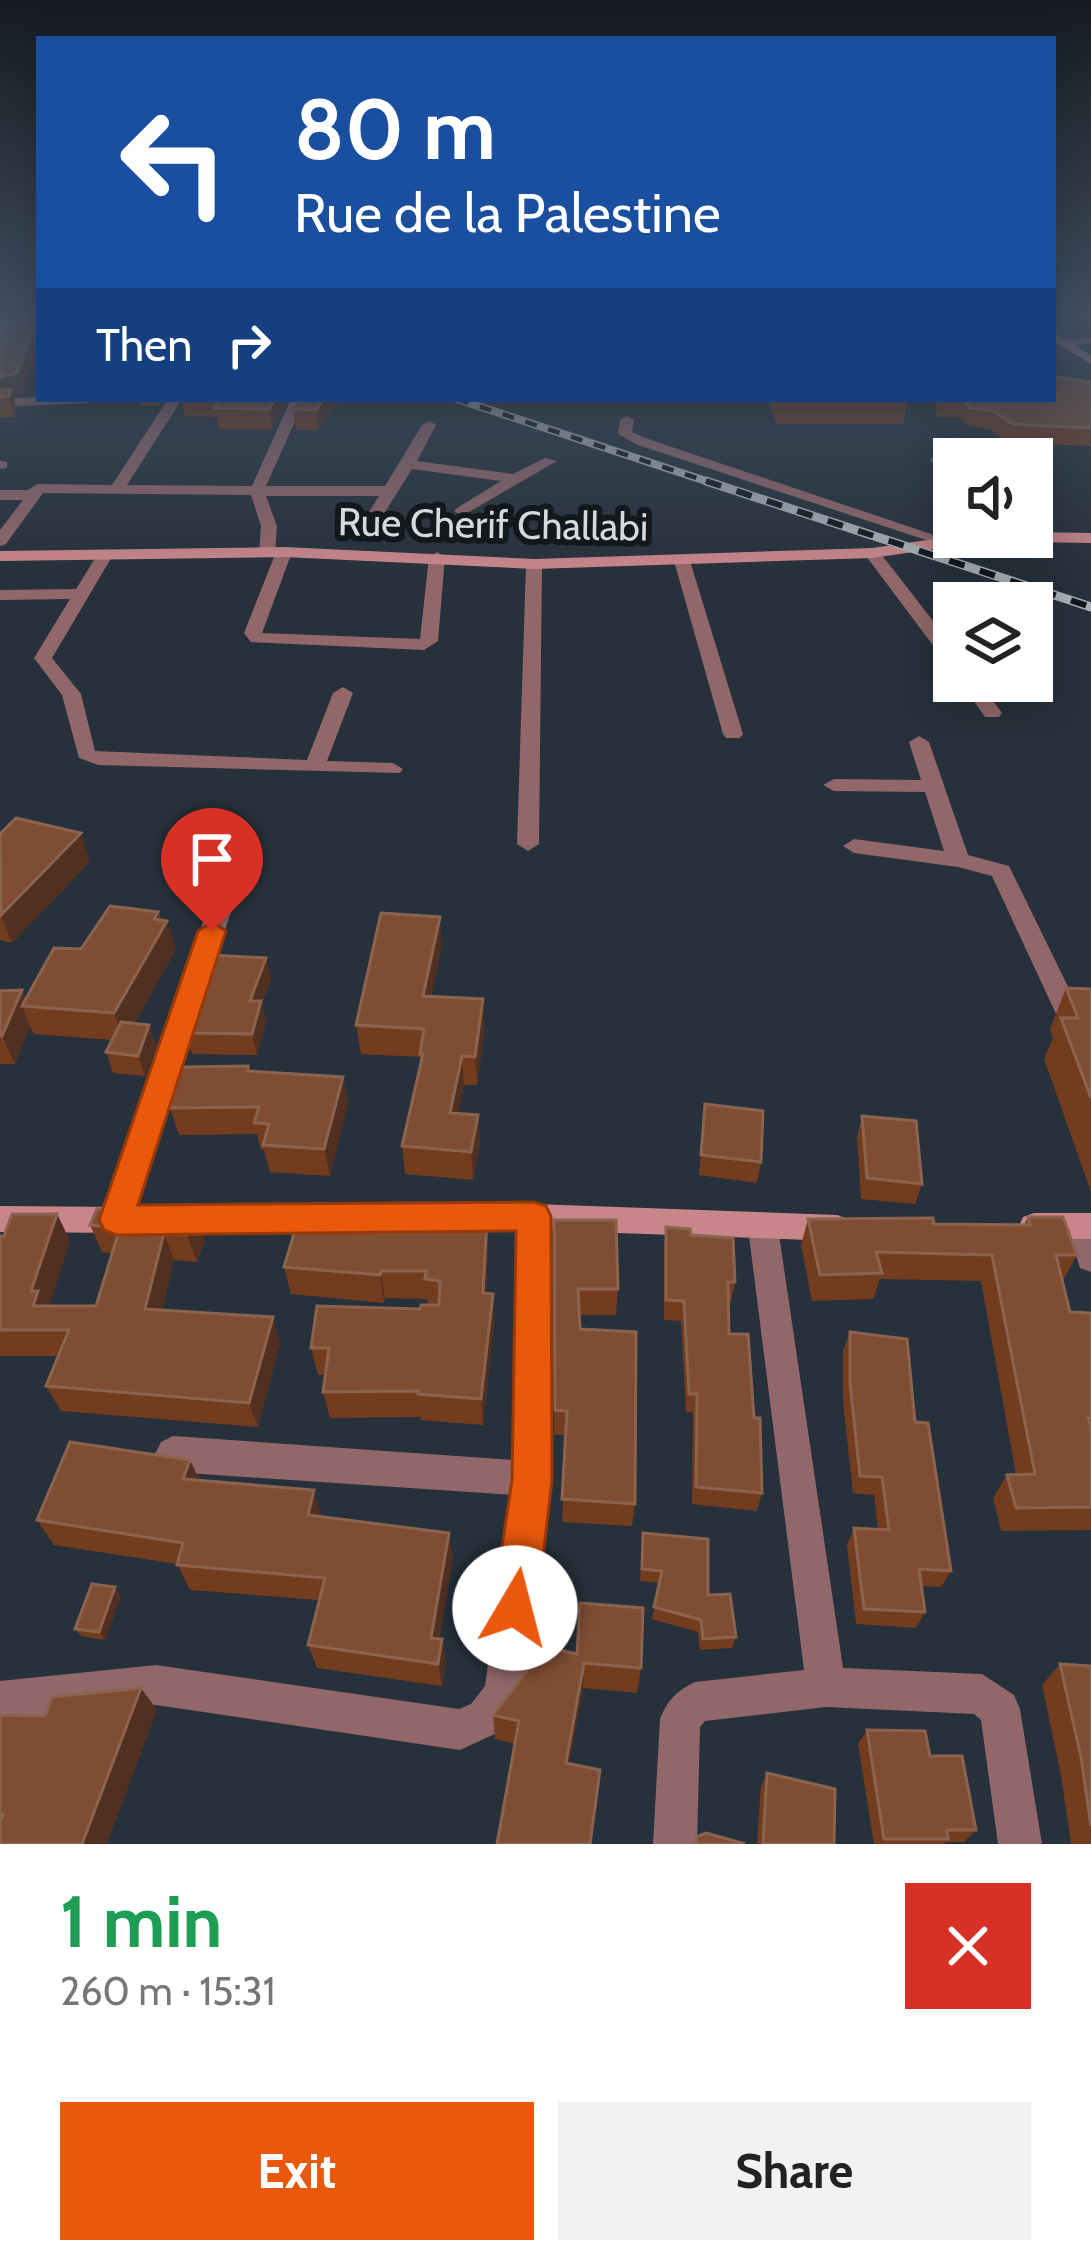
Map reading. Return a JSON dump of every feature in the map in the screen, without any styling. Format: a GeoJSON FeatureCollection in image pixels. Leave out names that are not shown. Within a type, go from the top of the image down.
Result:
{"type":"FeatureCollection","features":[{"type":"Feature","properties":{"kind":"street"},"geometry":{"type":"LineString","coordinates":[[0,403],[36,401]]}},
{"type":"Feature","properties":{"kind":"street"},"geometry":{"type":"LineString","coordinates":[[117,488],[173,402]]}},
{"type":"Feature","properties":{"kind":"street"},"geometry":{"type":"LineString","coordinates":[[297,402],[257,491],[276,552],[254,636],[420,646],[429,641],[437,556]]}},
{"type":"Feature","properties":{"kind":"street"},"geometry":{"type":"LineString","coordinates":[[627,420],[625,434],[643,442],[933,537]]}},
{"type":"Feature","properties":{"kind":"street"},"geometry":{"type":"LineString","coordinates":[[368,525],[429,425]]}},
{"type":"Feature","properties":{"kind":"street"},"geometry":{"type":"LineString","coordinates":[[462,512],[550,461]]}},
{"type":"Feature","properties":{"kind":"street"},"geometry":{"type":"LineString","coordinates":[[407,464],[515,479]]}},
{"type":"Feature","properties":{"kind":"street"},"geometry":{"type":"LineString","coordinates":[[0,541],[37,488],[389,491]]}},
{"type":"Feature","properties":{"kind":"street"},"geometry":{"type":"LineString","coordinates":[[0,495],[34,495]]}},
{"type":"Feature","properties":{"kind":"street"},"geometry":{"type":"LineString","coordinates":[[1053,537],[1091,538]]}},
{"type":"Feature","properties":{"kind":"street","name":"Rue Cherif Challabi"},"geometry":{"type":"LineString","coordinates":[[0,556],[276,552],[534,564],[872,553],[933,543]]}},
{"type":"Feature","properties":{"kind":"street"},"geometry":{"type":"LineString","coordinates":[[872,553],[933,633]]}},
{"type":"Feature","properties":{"kind":"street"},"geometry":{"type":"LineString","coordinates":[[105,556],[43,658],[71,694],[86,754],[98,759],[393,770]]}},
{"type":"Feature","properties":{"kind":"street"},"geometry":{"type":"LineString","coordinates":[[682,561],[733,734]]}},
{"type":"Feature","properties":{"kind":"street"},"geometry":{"type":"LineString","coordinates":[[528,844],[534,564]]}},
{"type":"Feature","properties":{"kind":"street"},"geometry":{"type":"LineString","coordinates":[[1,596],[78,594]]}},
{"type":"Feature","properties":{"kind":"street"},"geometry":{"type":"LineString","coordinates":[[315,765],[343,693]]}},
{"type":"Feature","properties":{"kind":"street"},"geometry":{"type":"LineString","coordinates":[[984,702],[992,713]]}},
{"type":"Feature","properties":{"kind":"street"},"geometry":{"type":"LineString","coordinates":[[919,742],[958,860]]}},
{"type":"Feature","properties":{"kind":"street"},"geometry":{"type":"LineString","coordinates":[[834,785],[933,786]]}},
{"type":"Feature","properties":{"kind":"street"},"geometry":{"type":"LineString","coordinates":[[854,846],[958,860],[1001,872],[1066,1009],[1091,1022]]}},
{"type":"Feature","properties":{"kind":"street"},"geometry":{"type":"LineString","coordinates":[[116,1220],[226,890]]}},
{"type":"Feature","properties":{"kind":"street"},"geometry":{"type":"LineString","coordinates":[[0,1701],[156,1685],[460,1730],[485,1718],[504,1694],[532,1480],[534,1216]]}},
{"type":"Feature","properties":{"kind":"street"},"geometry":{"type":"LineString","coordinates":[[4,1227],[116,1220],[534,1216],[763,1228],[877,1227]]}},
{"type":"Feature","properties":{"kind":"street"},"geometry":{"type":"LineString","coordinates":[[1014,1226],[1087,1226],[1091,1258]]}},
{"type":"Feature","properties":{"kind":"street"},"geometry":{"type":"LineString","coordinates":[[763,1228],[826,1688]]}},
{"type":"Feature","properties":{"kind":"street"},"geometry":{"type":"LineString","coordinates":[[172,1454],[532,1480]]}},
{"type":"Feature","properties":{"kind":"street"},"geometry":{"type":"LineString","coordinates":[[675,1844],[680,1719],[686,1708],[695,1702],[826,1688],[982,1694],[994,1700],[1000,1709],[1020,1844]]}},
{"type":"Feature","properties":{"kind":"building"},"geometry":{"type":"Polygon","coordinates":[[[1091,401],[1091,428],[1012,424],[994,411],[970,408],[966,402],[1091,401]]]}},
{"type":"Feature","properties":{"kind":"building"},"geometry":{"type":"Polygon","coordinates":[[[219,402],[272,402],[269,409],[215,408],[219,402]]]}},
{"type":"Feature","properties":{"kind":"building"},"geometry":{"type":"Polygon","coordinates":[[[296,402],[321,402],[316,410],[293,409],[296,402]]]}},
{"type":"Feature","properties":{"kind":"building"},"geometry":{"type":"Polygon","coordinates":[[[16,818],[81,833],[1,915],[0,834],[16,818]]]}},
{"type":"Feature","properties":{"kind":"building"},"geometry":{"type":"Polygon","coordinates":[[[110,906],[158,912],[154,919],[167,921],[114,1013],[22,1006],[54,948],[81,949],[110,906]]]}},
{"type":"Feature","properties":{"kind":"building"},"geometry":{"type":"Polygon","coordinates":[[[381,913],[440,917],[423,996],[483,999],[475,1057],[462,1056],[450,1113],[478,1115],[471,1152],[402,1146],[423,1054],[424,1029],[356,1025],[381,913]]]}},
{"type":"Feature","properties":{"kind":"building"},"geometry":{"type":"Polygon","coordinates":[[[212,955],[266,958],[250,1001],[261,1001],[252,1034],[186,1033],[212,955]]]}},
{"type":"Feature","properties":{"kind":"building"},"geometry":{"type":"Polygon","coordinates":[[[1066,988],[1091,989],[1091,1098],[1061,1018],[1078,1018],[1066,988]]]}},
{"type":"Feature","properties":{"kind":"building"},"geometry":{"type":"Polygon","coordinates":[[[22,990],[2,1036],[0,1036],[0,991],[22,990]]]}},
{"type":"Feature","properties":{"kind":"building"},"geometry":{"type":"Polygon","coordinates":[[[121,1022],[149,1025],[138,1056],[106,1052],[121,1022]]]}},
{"type":"Feature","properties":{"kind":"building"},"geometry":{"type":"Polygon","coordinates":[[[248,1066],[248,1071],[343,1077],[324,1149],[263,1145],[269,1124],[254,1123],[259,1107],[170,1108],[181,1067],[248,1066]]]}},
{"type":"Feature","properties":{"kind":"building"},"geometry":{"type":"Polygon","coordinates":[[[705,1104],[763,1111],[761,1162],[701,1155],[705,1104]]]}},
{"type":"Feature","properties":{"kind":"building"},"geometry":{"type":"Polygon","coordinates":[[[862,1116],[916,1121],[922,1184],[867,1178],[862,1116]]]}},
{"type":"Feature","properties":{"kind":"building"},"geometry":{"type":"Polygon","coordinates":[[[302,1207],[350,1207],[349,1213],[409,1218],[487,1218],[483,1293],[493,1294],[481,1399],[418,1391],[323,1392],[329,1348],[311,1348],[317,1306],[420,1309],[421,1305],[439,1305],[440,1281],[425,1279],[426,1271],[381,1271],[380,1275],[284,1267],[302,1207]]]}},
{"type":"Feature","properties":{"kind":"building"},"geometry":{"type":"Polygon","coordinates":[[[97,1209],[196,1213],[187,1235],[164,1233],[145,1309],[273,1317],[249,1403],[46,1386],[69,1330],[0,1330],[0,1236],[12,1214],[57,1214],[31,1291],[38,1291],[33,1306],[96,1306],[120,1228],[90,1225],[97,1209]]]}},
{"type":"Feature","properties":{"kind":"building"},"geometry":{"type":"Polygon","coordinates":[[[1028,1217],[1063,1217],[1077,1255],[1056,1255],[1070,1312],[1091,1313],[1091,1507],[1016,1508],[1007,1475],[1035,1474],[992,1255],[876,1252],[882,1273],[820,1275],[808,1219],[933,1218],[934,1224],[1030,1225],[1028,1217]]]}},
{"type":"Feature","properties":{"kind":"building"},"geometry":{"type":"Polygon","coordinates":[[[554,1220],[616,1220],[618,1289],[578,1289],[580,1329],[636,1332],[635,1504],[562,1499],[567,1411],[555,1410],[554,1220]]]}},
{"type":"Feature","properties":{"kind":"building"},"geometry":{"type":"Polygon","coordinates":[[[666,1227],[690,1229],[691,1235],[733,1238],[735,1282],[728,1282],[729,1334],[748,1334],[754,1418],[760,1418],[762,1493],[696,1487],[697,1394],[689,1394],[684,1301],[666,1300],[666,1227]]]}},
{"type":"Feature","properties":{"kind":"building"},"geometry":{"type":"Polygon","coordinates":[[[850,1332],[907,1339],[915,1422],[928,1423],[951,1571],[919,1569],[925,1612],[864,1609],[854,1528],[889,1530],[882,1477],[860,1476],[850,1332]]]}},
{"type":"Feature","properties":{"kind":"building"},"geometry":{"type":"Polygon","coordinates":[[[70,1442],[190,1460],[183,1479],[314,1490],[308,1515],[449,1533],[431,1638],[442,1639],[438,1664],[308,1645],[325,1578],[177,1565],[183,1543],[37,1520],[70,1442]]]}},
{"type":"Feature","properties":{"kind":"building"},"geometry":{"type":"Polygon","coordinates":[[[643,1533],[708,1539],[708,1595],[730,1594],[736,1637],[703,1639],[701,1620],[654,1607],[662,1571],[642,1569],[643,1533]]]}},
{"type":"Feature","properties":{"kind":"building"},"geometry":{"type":"Polygon","coordinates":[[[92,1584],[115,1587],[99,1632],[75,1629],[92,1584]]]}},
{"type":"Feature","properties":{"kind":"building"},"geometry":{"type":"Polygon","coordinates":[[[580,1603],[643,1608],[641,1668],[584,1663],[566,1763],[600,1770],[590,1844],[497,1844],[519,1721],[493,1715],[527,1671],[531,1643],[577,1654],[580,1603]]]}},
{"type":"Feature","properties":{"kind":"building"},"geometry":{"type":"Polygon","coordinates":[[[1060,1664],[1091,1666],[1091,1826],[1081,1757],[1060,1664]]]}},
{"type":"Feature","properties":{"kind":"building"},"geometry":{"type":"Polygon","coordinates":[[[141,1688],[82,1844],[0,1844],[0,1715],[45,1716],[52,1697],[141,1688]]]}},
{"type":"Feature","properties":{"kind":"building"},"geometry":{"type":"Polygon","coordinates":[[[867,1730],[925,1731],[930,1756],[962,1756],[976,1830],[947,1830],[948,1839],[884,1839],[867,1730]]]}},
{"type":"Feature","properties":{"kind":"building"},"geometry":{"type":"Polygon","coordinates":[[[767,1773],[835,1789],[834,1844],[763,1844],[767,1773]]]}},
{"type":"Feature","properties":{"kind":"building"},"geometry":{"type":"Polygon","coordinates":[[[706,1833],[745,1844],[696,1844],[696,1837],[706,1833]]]}},
{"type":"Feature","properties":{"kind":"railway"},"geometry":{"type":"LineString","coordinates":[[466,402],[715,484]]}},
{"type":"Feature","properties":{"kind":"railway"},"geometry":{"type":"LineString","coordinates":[[706,481],[1091,607]]}},
{"type":"Feature","properties":{"kind":"route"},"geometry":{"type":"LineString","coordinates":[[212,931],[116,1220],[534,1216],[532,1480],[515,1608]]}}]}
